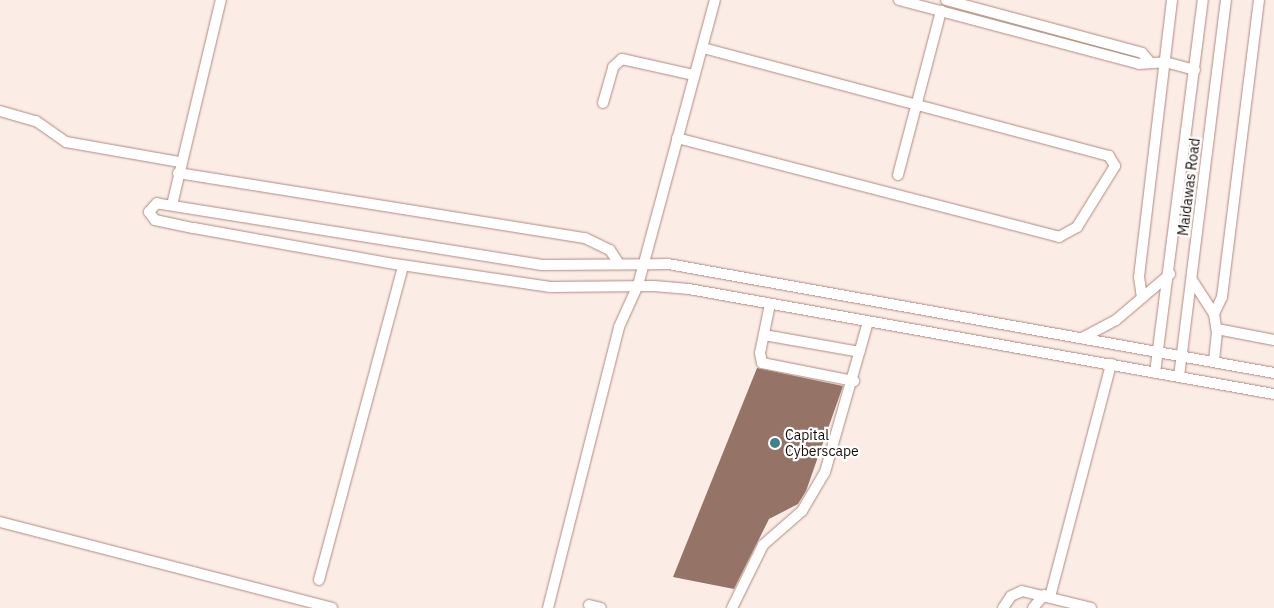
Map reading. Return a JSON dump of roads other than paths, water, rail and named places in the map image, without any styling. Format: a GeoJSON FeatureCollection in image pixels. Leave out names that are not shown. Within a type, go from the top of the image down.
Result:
{"type":"FeatureCollection","features":[{"type":"Feature","properties":{"kind":"street"},"geometry":{"type":"LineString","coordinates":[[172,205],[180,162],[221,0]]}},
{"type":"Feature","properties":{"kind":"street"},"geometry":{"type":"LineString","coordinates":[[548,608],[618,327],[638,285],[715,0]]}},
{"type":"Feature","properties":{"kind":"street"},"geometry":{"type":"LineString","coordinates":[[899,0],[1139,64],[1149,61],[1165,62],[1195,70]]}},
{"type":"Feature","properties":{"kind":"street"},"geometry":{"type":"LineString","coordinates":[[946,0],[1142,52],[1149,61]]}},
{"type":"Feature","properties":{"kind":"street"},"geometry":{"type":"LineString","coordinates":[[1142,298],[1139,277],[1172,0]]}},
{"type":"Feature","properties":{"kind":"street","name":"Maidawas Road"},"geometry":{"type":"LineString","coordinates":[[1156,373],[1170,274],[1203,0]]}},
{"type":"Feature","properties":{"kind":"street","name":"Maidawas Road"},"geometry":{"type":"LineString","coordinates":[[1179,377],[1226,0]]}},
{"type":"Feature","properties":{"kind":"street"},"geometry":{"type":"LineString","coordinates":[[1214,314],[1223,288],[1259,0]]}},
{"type":"Feature","properties":{"kind":"street"},"geometry":{"type":"LineString","coordinates":[[898,175],[940,11]]}},
{"type":"Feature","properties":{"kind":"street"},"geometry":{"type":"LineString","coordinates":[[677,138],[1060,238],[1077,227],[1115,166],[1109,156],[702,48]]}},
{"type":"Feature","properties":{"kind":"street"},"geometry":{"type":"LineString","coordinates":[[603,103],[613,66],[622,59],[694,76]]}},
{"type":"Feature","properties":{"kind":"street"},"geometry":{"type":"LineString","coordinates":[[0,111],[36,121],[66,142],[180,162]]}},
{"type":"Feature","properties":{"kind":"street"},"geometry":{"type":"LineString","coordinates":[[178,173],[586,238],[610,250],[619,264]]}},
{"type":"Feature","properties":{"kind":"street"},"geometry":{"type":"LineString","coordinates":[[1274,373],[1084,337],[681,266],[644,263],[526,263],[172,205],[155,203],[150,209],[151,218],[403,266],[550,287],[638,285],[770,304],[1274,394]]}},
{"type":"Feature","properties":{"kind":"street"},"geometry":{"type":"LineString","coordinates":[[319,580],[403,266]]}},
{"type":"Feature","properties":{"kind":"street"},"geometry":{"type":"LineString","coordinates":[[1084,337],[1116,320],[1170,274]]}},
{"type":"Feature","properties":{"kind":"street"},"geometry":{"type":"LineString","coordinates":[[1192,280],[1214,314],[1217,329],[1214,361]]}},
{"type":"Feature","properties":{"kind":"street"},"geometry":{"type":"LineString","coordinates":[[770,304],[760,359],[766,365],[854,381]]}},
{"type":"Feature","properties":{"kind":"street"},"geometry":{"type":"LineString","coordinates":[[732,608],[758,552],[802,511],[825,472],[854,381],[868,322]]}},
{"type":"Feature","properties":{"kind":"street"},"geometry":{"type":"LineString","coordinates":[[1217,329],[1274,340]]}},
{"type":"Feature","properties":{"kind":"street"},"geometry":{"type":"LineString","coordinates":[[764,334],[860,352]]}},
{"type":"Feature","properties":{"kind":"street"},"geometry":{"type":"LineString","coordinates":[[1033,608],[1047,596],[1111,364]]}},
{"type":"Feature","properties":{"kind":"street"},"geometry":{"type":"LineString","coordinates":[[0,522],[332,608]]}},
{"type":"Feature","properties":{"kind":"street"},"geometry":{"type":"LineString","coordinates":[[1003,608],[1007,600],[1018,592],[1047,596],[1091,608]]}},
{"type":"Feature","properties":{"kind":"street"},"geometry":{"type":"LineString","coordinates":[[588,605],[600,608]]}},
{"type":"Feature","properties":{"kind":"place","name":"Capital Cyberscape"},"geometry":{"type":"Point","coordinates":[775,443]}}]}
